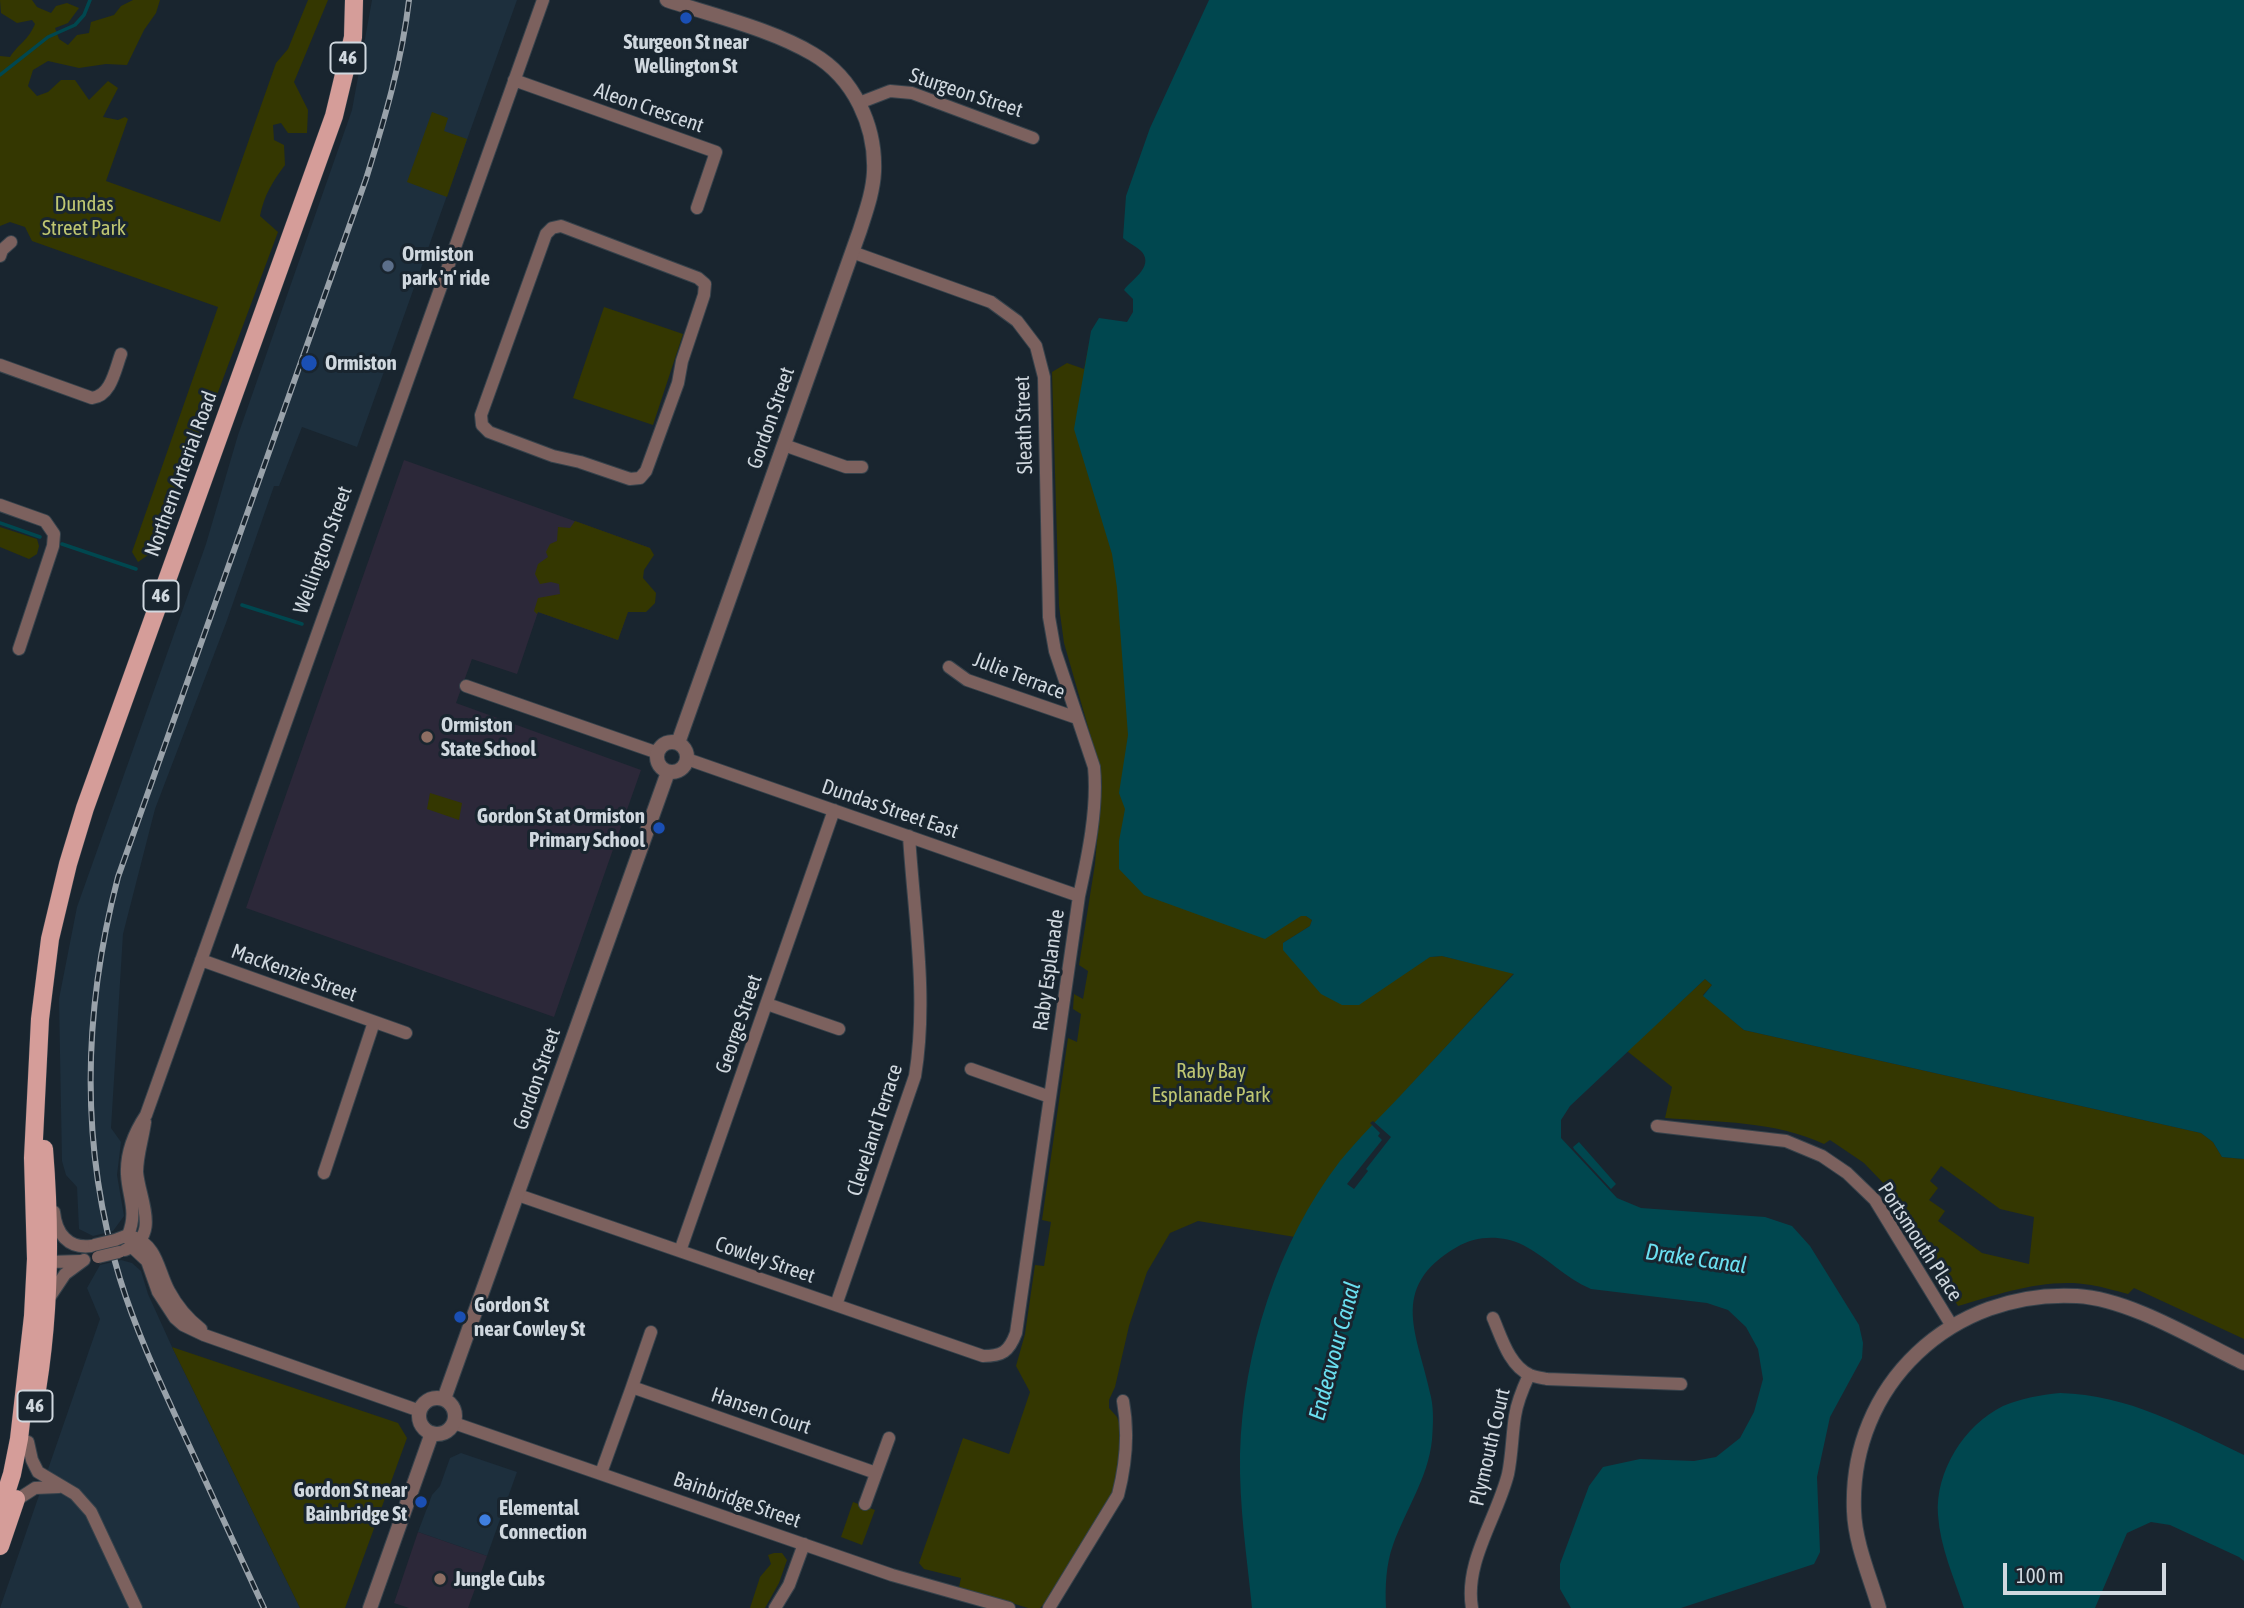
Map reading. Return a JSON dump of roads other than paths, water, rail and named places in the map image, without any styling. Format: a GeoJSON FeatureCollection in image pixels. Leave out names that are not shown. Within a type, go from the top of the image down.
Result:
{"type":"FeatureCollection","features":[{"type":"Feature","properties":{"kind":"main road","name":"Northern Arterial Road"},"geometry":{"type":"LineString","coordinates":[[0,1546],[15,1501],[42,1362],[47,1301],[33,1158],[40,1019],[50,939],[85,808],[334,116],[353,37],[354,0]]}},
{"type":"Feature","properties":{"kind":"main road","name":"Northern Arterial Road"},"geometry":{"type":"LineString","coordinates":[[37,1089],[43,1132],[44,1259]]}},
{"type":"Feature","properties":{"kind":"main road","name":"46"},"geometry":{"type":"LineString","coordinates":[[0,1512],[12,1474],[23,1412],[33,1316],[44,1259]]}},
{"type":"Feature","properties":{"kind":"street","name":"Wellington Street"},"geometry":{"type":"LineString","coordinates":[[127,1243],[147,1224],[137,1171],[146,1115],[543,0]]}},
{"type":"Feature","properties":{"kind":"street"},"geometry":{"type":"LineString","coordinates":[[667,0],[775,36],[816,55],[843,78],[859,103]]}},
{"type":"Feature","properties":{"kind":"street","name":"Aleon Crescent"},"geometry":{"type":"LineString","coordinates":[[513,80],[716,152],[697,208]]}},
{"type":"Feature","properties":{"kind":"street","name":"Sturgeon Street"},"geometry":{"type":"LineString","coordinates":[[859,103],[890,91],[912,93],[1032,138]]}},
{"type":"Feature","properties":{"kind":"street","name":"Gordon Street"},"geometry":{"type":"LineString","coordinates":[[678,743],[867,209],[874,174],[873,150],[859,103]]}},
{"type":"Feature","properties":{"kind":"street"},"geometry":{"type":"LineString","coordinates":[[561,226],[631,251],[698,278],[705,284],[678,383],[646,471],[640,478],[630,479],[553,456],[489,432],[482,425],[481,415],[546,234],[552,228],[561,226]]}},
{"type":"Feature","properties":{"kind":"street"},"geometry":{"type":"LineString","coordinates":[[0,256],[2,250],[11,242]]}},
{"type":"Feature","properties":{"kind":"street","name":"Sleath Street"},"geometry":{"type":"LineString","coordinates":[[852,252],[991,302],[1017,321],[1035,346],[1044,377],[1048,589]]}},
{"type":"Feature","properties":{"kind":"street"},"geometry":{"type":"LineString","coordinates":[[0,365],[92,398],[100,397],[106,392],[121,354]]}},
{"type":"Feature","properties":{"kind":"street"},"geometry":{"type":"LineString","coordinates":[[784,445],[846,467],[862,467]]}},
{"type":"Feature","properties":{"kind":"street"},"geometry":{"type":"LineString","coordinates":[[0,505],[45,521],[54,534],[53,546],[19,649]]}},
{"type":"Feature","properties":{"kind":"street","name":"Raby Esplanade"},"geometry":{"type":"LineString","coordinates":[[1000,1356],[1011,1348],[1016,1333],[1079,896],[1087,861],[1095,783],[1094,767],[1055,651],[1049,617],[1048,589]]}},
{"type":"Feature","properties":{"kind":"street","name":"Julie Terrace"},"geometry":{"type":"LineString","coordinates":[[948,667],[967,680],[1077,718]]}},
{"type":"Feature","properties":{"kind":"street"},"geometry":{"type":"LineString","coordinates":[[466,686],[658,753]]}},
{"type":"Feature","properties":{"kind":"street"},"geometry":{"type":"LineString","coordinates":[[668,743],[678,743],[685,749],[687,758],[681,770],[668,772],[658,762],[658,753],[668,743]]}},
{"type":"Feature","properties":{"kind":"street","name":"Dundas Street East"},"geometry":{"type":"LineString","coordinates":[[687,758],[1079,896]]}},
{"type":"Feature","properties":{"kind":"street","name":"Gordon Street"},"geometry":{"type":"LineString","coordinates":[[444,1399],[668,772]]}},
{"type":"Feature","properties":{"kind":"street","name":"George Street"},"geometry":{"type":"LineString","coordinates":[[680,1251],[834,810]]}},
{"type":"Feature","properties":{"kind":"street","name":"Cleveland Terrace"},"geometry":{"type":"LineString","coordinates":[[836,1305],[915,1076],[921,1012],[909,836]]}},
{"type":"Feature","properties":{"kind":"street","name":"MacKenzie Street"},"geometry":{"type":"LineString","coordinates":[[201,960],[406,1033]]}},
{"type":"Feature","properties":{"kind":"street"},"geometry":{"type":"LineString","coordinates":[[767,1004],[839,1029]]}},
{"type":"Feature","properties":{"kind":"street","name":"MacKenzie Street"},"geometry":{"type":"LineString","coordinates":[[324,1173],[374,1022]]}},
{"type":"Feature","properties":{"kind":"street"},"geometry":{"type":"LineString","coordinates":[[971,1069],[1050,1097]]}},
{"type":"Feature","properties":{"kind":"street","name":"Portsmouth Place"},"geometry":{"type":"LineString","coordinates":[[1657,1126],[1786,1141],[1822,1156],[1847,1172],[1875,1200],[1952,1326]]}},
{"type":"Feature","properties":{"kind":"street"},"geometry":{"type":"LineString","coordinates":[[43,1132],[56,1227],[61,1236],[71,1244],[95,1250]]}},
{"type":"Feature","properties":{"kind":"street","name":"Cowley Street"},"geometry":{"type":"LineString","coordinates":[[518,1195],[983,1356],[1000,1356]]}},
{"type":"Feature","properties":{"kind":"street"},"geometry":{"type":"LineString","coordinates":[[44,1259],[127,1243],[156,1257],[167,1288],[180,1309],[193,1323],[216,1339],[420,1410]]}},
{"type":"Feature","properties":{"kind":"street"},"geometry":{"type":"LineString","coordinates":[[47,1301],[65,1274],[95,1250]]}},
{"type":"Feature","properties":{"kind":"street"},"geometry":{"type":"LineString","coordinates":[[44,1259],[84,1261]]}},
{"type":"Feature","properties":{"kind":"street"},"geometry":{"type":"LineString","coordinates":[[1879,1608],[1858,1538],[1854,1511],[1856,1474],[1862,1446],[1873,1415],[1892,1381],[1916,1353],[1952,1326],[1986,1309],[2013,1300],[2078,1296],[2109,1301],[2244,1363]]}},
{"type":"Feature","properties":{"kind":"street","name":"Plymouth Court"},"geometry":{"type":"LineString","coordinates":[[1493,1318],[1514,1361],[1529,1375],[1681,1384]]}},
{"type":"Feature","properties":{"kind":"street"},"geometry":{"type":"LineString","coordinates":[[601,1473],[651,1332]]}},
{"type":"Feature","properties":{"kind":"street","name":"Plymouth Court"},"geometry":{"type":"LineString","coordinates":[[1472,1608],[1472,1578],[1477,1557],[1503,1492],[1515,1413],[1529,1375]]}},
{"type":"Feature","properties":{"kind":"street","name":"Hansen Court"},"geometry":{"type":"LineString","coordinates":[[632,1387],[876,1473]]}},
{"type":"Feature","properties":{"kind":"street"},"geometry":{"type":"LineString","coordinates":[[444,1399],[453,1406],[454,1423],[443,1433],[432,1433],[421,1424],[420,1410],[427,1400],[444,1399]]}},
{"type":"Feature","properties":{"kind":"street"},"geometry":{"type":"LineString","coordinates":[[1049,1608],[1118,1495],[1123,1477],[1128,1427],[1123,1401]]}},
{"type":"Feature","properties":{"kind":"street","name":"Bainbridge Street"},"geometry":{"type":"LineString","coordinates":[[454,1423],[892,1576],[1009,1608]]}},
{"type":"Feature","properties":{"kind":"street"},"geometry":{"type":"LineString","coordinates":[[370,1608],[432,1433]]}},
{"type":"Feature","properties":{"kind":"street"},"geometry":{"type":"LineString","coordinates":[[865,1504],[889,1438]]}},
{"type":"Feature","properties":{"kind":"street"},"geometry":{"type":"LineString","coordinates":[[28,1442],[36,1469],[82,1500],[91,1512],[136,1608]]}},
{"type":"Feature","properties":{"kind":"street"},"geometry":{"type":"LineString","coordinates":[[15,1501],[35,1488],[63,1488]]}},
{"type":"Feature","properties":{"kind":"street"},"geometry":{"type":"LineString","coordinates":[[775,1608],[789,1585],[804,1544]]}},
{"type":"Feature","properties":{"kind":"water"},"geometry":{"type":"Polygon","coordinates":[[[1209,0],[2244,0],[2244,1159],[2222,1157],[2213,1142],[2201,1133],[1744,1030],[1703,996],[1712,985],[1705,979],[1570,1106],[1561,1120],[1561,1138],[1617,1198],[1641,1208],[1765,1217],[1792,1226],[1810,1246],[1859,1325],[1863,1343],[1862,1358],[1830,1417],[1817,1477],[1820,1552],[1814,1564],[1681,1608],[1571,1608],[1560,1589],[1560,1564],[1589,1486],[1603,1467],[1640,1459],[1694,1461],[1716,1457],[1740,1438],[1754,1412],[1763,1379],[1758,1349],[1746,1327],[1728,1310],[1707,1303],[1591,1289],[1523,1245],[1507,1239],[1481,1238],[1457,1247],[1435,1263],[1421,1279],[1414,1296],[1415,1334],[1432,1402],[1432,1440],[1426,1467],[1391,1552],[1386,1576],[1386,1608],[1252,1608],[1241,1493],[1243,1415],[1256,1338],[1281,1263],[1298,1227],[1340,1161],[1514,974],[1442,956],[1430,957],[1359,1005],[1342,1005],[1321,994],[1283,950],[1283,943],[1310,926],[1312,920],[1306,916],[1301,916],[1265,939],[1144,895],[1119,869],[1119,841],[1125,809],[1119,793],[1128,735],[1117,588],[1112,554],[1074,429],[1091,331],[1099,318],[1127,322],[1133,312],[1133,299],[1124,290],[1140,273],[1145,258],[1140,250],[1123,238],[1126,196],[1150,128],[1209,0]]]}},
{"type":"Feature","properties":{"kind":"water"},"geometry":{"type":"Polygon","coordinates":[[[1579,1142],[1616,1184],[1611,1189],[1574,1149],[1579,1142]]]}},
{"type":"Feature","properties":{"kind":"water"},"geometry":{"type":"Polygon","coordinates":[[[2060,1393],[2109,1399],[2132,1406],[2177,1423],[2244,1455],[2244,1561],[2170,1525],[2151,1522],[2127,1533],[2095,1608],[1964,1608],[1939,1527],[1938,1499],[1947,1467],[1965,1438],[1989,1414],[2017,1401],[2060,1393]]]}},
{"type":"Feature","properties":{"kind":"waterway"},"geometry":{"type":"LineString","coordinates":[[0,75],[48,37],[75,25],[84,15],[90,0]]}},
{"type":"Feature","properties":{"kind":"waterway"},"geometry":{"type":"LineString","coordinates":[[0,523],[40,537]]}},
{"type":"Feature","properties":{"kind":"waterway"},"geometry":{"type":"LineString","coordinates":[[62,544],[136,569]]}},
{"type":"Feature","properties":{"kind":"waterway"},"geometry":{"type":"LineString","coordinates":[[242,605],[302,624]]}},
{"type":"Feature","properties":{"kind":"railway"},"geometry":{"type":"LineString","coordinates":[[264,1608],[156,1374],[120,1279],[97,1178],[90,1078],[92,1028],[106,927],[118,877],[366,179],[397,68],[409,0]]}},
{"type":"Feature","properties":{"kind":"place","name":"Sturgeon St near Wellington St"},"geometry":{"type":"Point","coordinates":[686,18]}},
{"type":"Feature","properties":{"kind":"place","name":"Ormiston park 'n' ride"},"geometry":{"type":"Point","coordinates":[388,266]}},
{"type":"Feature","properties":{"kind":"place","name":"Ormiston"},"geometry":{"type":"Point","coordinates":[309,363]}},
{"type":"Feature","properties":{"kind":"place","name":"Ormiston State School"},"geometry":{"type":"Point","coordinates":[427,737]}},
{"type":"Feature","properties":{"kind":"place","name":"Gordon St at Ormiston Primary School"},"geometry":{"type":"Point","coordinates":[659,828]}},
{"type":"Feature","properties":{"kind":"place","name":"Gordon St near Cowley St"},"geometry":{"type":"Point","coordinates":[460,1317]}},
{"type":"Feature","properties":{"kind":"place","name":"Gordon St near Bainbridge St"},"geometry":{"type":"Point","coordinates":[421,1502]}},
{"type":"Feature","properties":{"kind":"place","name":"Elemental Connection"},"geometry":{"type":"Point","coordinates":[485,1520]}},
{"type":"Feature","properties":{"kind":"place","name":"Jungle Cubs"},"geometry":{"type":"Point","coordinates":[440,1579]}},
{"type":"Feature","properties":{"kind":"park label","name":"Dundas Street Park"},"geometry":{"type":"Point","coordinates":[84,216]}},
{"type":"Feature","properties":{"kind":"park label","name":"Raby Bay Esplanade Park"},"geometry":{"type":"Point","coordinates":[1211,1083]}},
{"type":"Feature","properties":{"kind":"water label","name":"Drake Canal"},"geometry":{"type":"Point","coordinates":[1696,1259]}},
{"type":"Feature","properties":{"kind":"water label","name":"Endeavour Canal"},"geometry":{"type":"Point","coordinates":[1335,1351]}}]}
